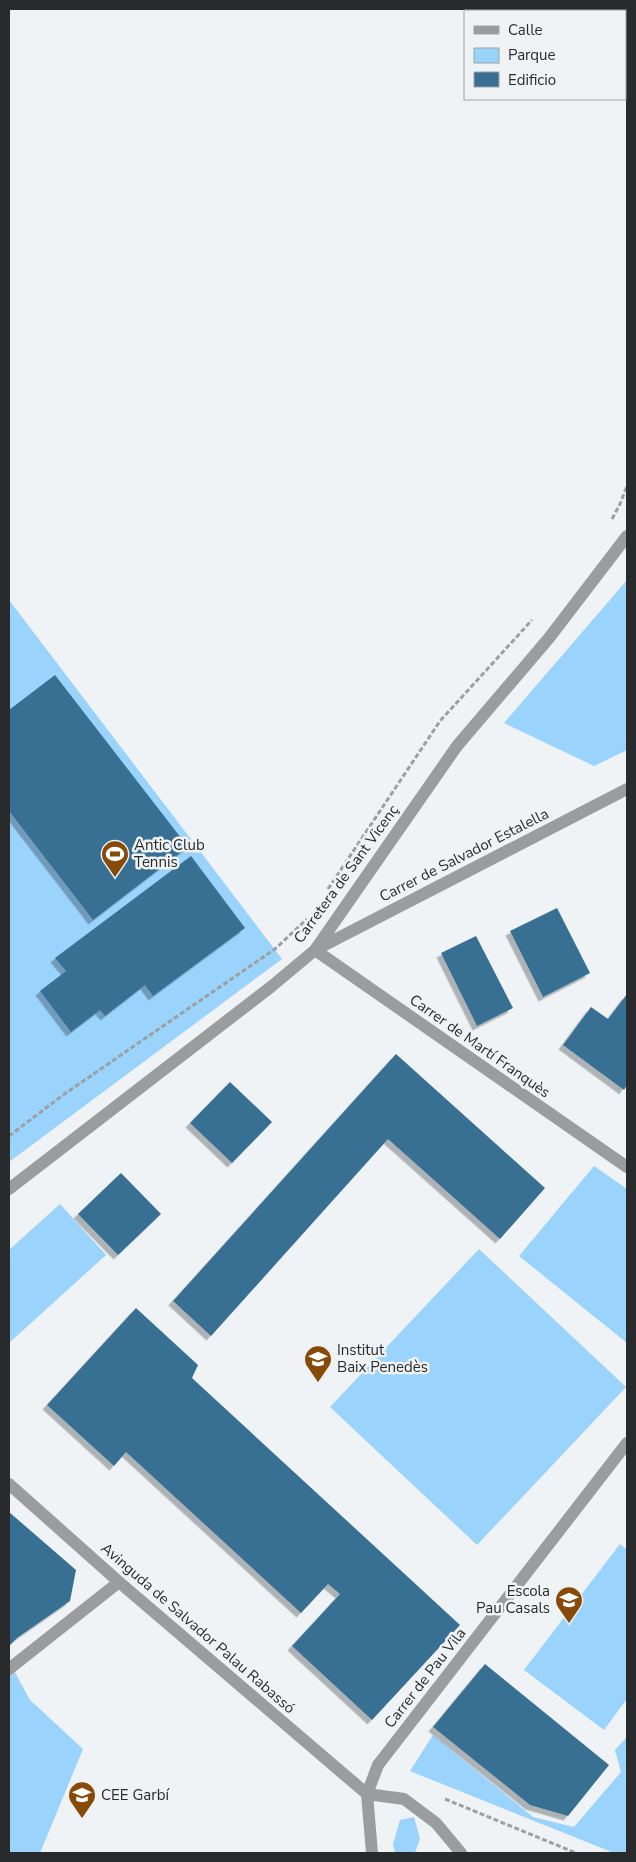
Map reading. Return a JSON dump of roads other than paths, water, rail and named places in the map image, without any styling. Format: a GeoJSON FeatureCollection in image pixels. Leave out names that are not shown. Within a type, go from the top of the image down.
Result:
{"type":"FeatureCollection","features":[{"type":"Feature","properties":{"kind":"street","name":"Carretera de Sant Vicenç"},"geometry":{"type":"LineString","coordinates":[[9,1189],[264,992],[315,950],[457,746],[549,638],[627,536]]}},
{"type":"Feature","properties":{"kind":"street","name":"Carrer de Salvador Estalella"},"geometry":{"type":"LineString","coordinates":[[315,950],[627,789]]}},
{"type":"Feature","properties":{"kind":"street","name":"Carrer de Martí Franquès"},"geometry":{"type":"LineString","coordinates":[[315,950],[627,1167]]}},
{"type":"Feature","properties":{"kind":"street","name":"Carrer de Pau Vila"},"geometry":{"type":"LineString","coordinates":[[367,1794],[378,1765],[627,1443]]}},
{"type":"Feature","properties":{"kind":"street","name":"Avinguda de Salvador Palau Rabassó"},"geometry":{"type":"LineString","coordinates":[[9,1484],[119,1582],[367,1794]]}},
{"type":"Feature","properties":{"kind":"street"},"geometry":{"type":"LineString","coordinates":[[9,1670],[119,1582]]}},
{"type":"Feature","properties":{"kind":"street"},"geometry":{"type":"LineString","coordinates":[[372,1853],[367,1794],[404,1799],[436,1822],[461,1853]]}},
{"type":"Feature","properties":{"kind":"place","name":"Antic Club Tennis"},"geometry":{"type":"Point","coordinates":[115,878]}},
{"type":"Feature","properties":{"kind":"place","name":"Institut Baix Penedès"},"geometry":{"type":"Point","coordinates":[318,1383]}},
{"type":"Feature","properties":{"kind":"place","name":"Escola Pau Casals"},"geometry":{"type":"Point","coordinates":[569,1624]}},
{"type":"Feature","properties":{"kind":"place","name":"CEE Garbí"},"geometry":{"type":"Point","coordinates":[82,1819]}}]}
